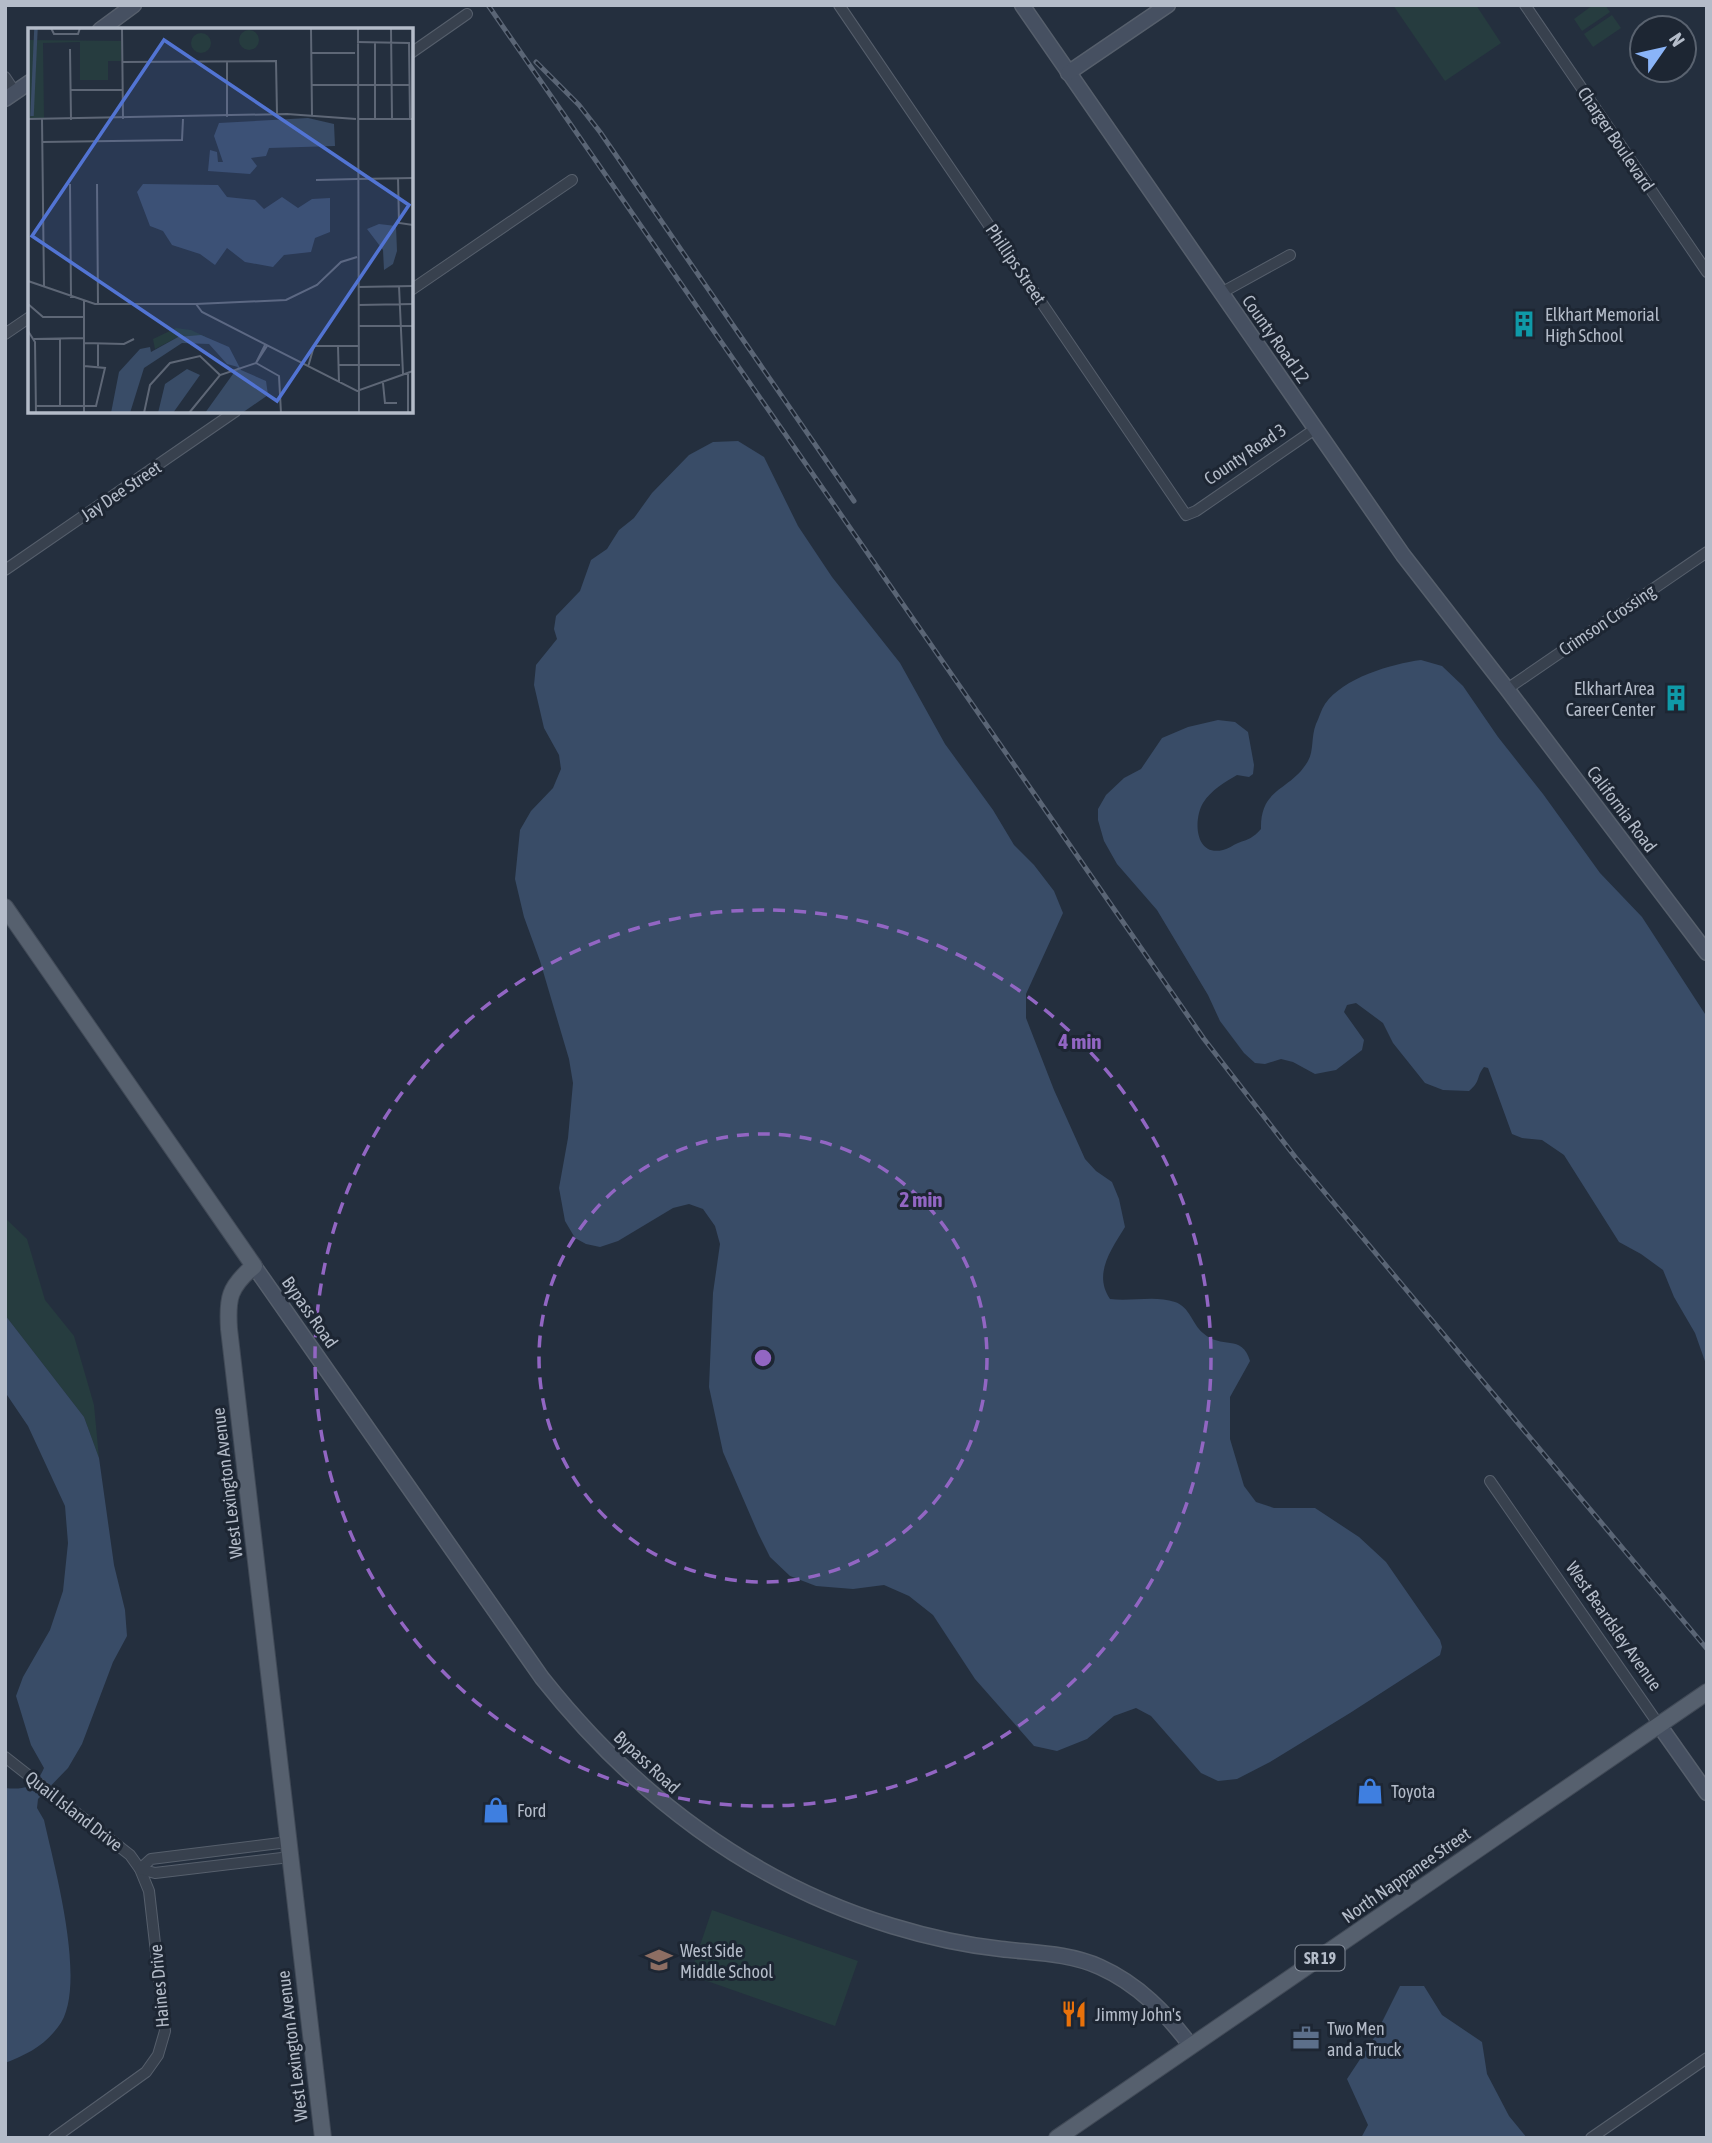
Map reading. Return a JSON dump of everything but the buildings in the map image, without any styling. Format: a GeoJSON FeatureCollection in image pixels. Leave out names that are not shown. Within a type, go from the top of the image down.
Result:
{"type":"FeatureCollection","features":[{"type":"Feature","properties":{"kind":"main road"},"geometry":{"type":"LineString","coordinates":[[103,28],[134,5]]}},
{"type":"Feature","properties":{"kind":"main road","name":"County Road 12"},"geometry":{"type":"LineString","coordinates":[[1022,5],[1403,555],[1507,689]]}},
{"type":"Feature","properties":{"kind":"main road"},"geometry":{"type":"LineString","coordinates":[[1068,73],[1168,5]]}},
{"type":"Feature","properties":{"kind":"main road"},"geometry":{"type":"LineString","coordinates":[[10,96],[28,83]]}},
{"type":"Feature","properties":{"kind":"main road","name":"California Road"},"geometry":{"type":"LineString","coordinates":[[1507,689],[1707,953]]}},
{"type":"Feature","properties":{"kind":"main road"},"geometry":{"type":"LineString","coordinates":[[5,907],[254,1266]]}},
{"type":"Feature","properties":{"kind":"main road","name":"West Lexington Avenue"},"geometry":{"type":"LineString","coordinates":[[254,1266],[233,1287],[229,1296],[228,1319],[323,2138]]}},
{"type":"Feature","properties":{"kind":"main road","name":"Bypass Road"},"geometry":{"type":"LineString","coordinates":[[254,1266],[542,1678],[584,1729],[647,1790],[740,1858],[782,1882],[858,1915],[965,1945],[1054,1955],[1100,1967],[1143,1993],[1160,2008],[1191,2046]]}},
{"type":"Feature","properties":{"kind":"main road","name":"North Nappanee Street"},"geometry":{"type":"LineString","coordinates":[[1057,2138],[1707,1692]]}},
{"type":"Feature","properties":{"kind":"main road","name":"West Beardsley Avenue"},"geometry":{"type":"LineString","coordinates":[[1659,1725],[1707,1793]]}},
{"type":"Feature","properties":{"kind":"street","name":"Phillips Street"},"geometry":{"type":"LineString","coordinates":[[839,5],[1186,515],[1196,511]]}},
{"type":"Feature","properties":{"kind":"street","name":"Charger Boulevard"},"geometry":{"type":"LineString","coordinates":[[1525,5],[1707,272]]}},
{"type":"Feature","properties":{"kind":"street"},"geometry":{"type":"LineString","coordinates":[[413,51],[467,14]]}},
{"type":"Feature","properties":{"kind":"street"},"geometry":{"type":"LineString","coordinates":[[5,78],[10,96]]}},
{"type":"Feature","properties":{"kind":"street"},"geometry":{"type":"LineString","coordinates":[[413,289],[572,180]]}},
{"type":"Feature","properties":{"kind":"street"},"geometry":{"type":"LineString","coordinates":[[1222,293],[1290,255]]}},
{"type":"Feature","properties":{"kind":"street"},"geometry":{"type":"LineString","coordinates":[[5,334],[28,318]]}},
{"type":"Feature","properties":{"kind":"street","name":"Jay Dee Street"},"geometry":{"type":"LineString","coordinates":[[5,570],[233,413]]}},
{"type":"Feature","properties":{"kind":"street","name":"County Road 3"},"geometry":{"type":"LineString","coordinates":[[1196,511],[1315,429]]}},
{"type":"Feature","properties":{"kind":"street","name":"Crimson Crossing"},"geometry":{"type":"LineString","coordinates":[[1507,689],[1707,552]]}},
{"type":"Feature","properties":{"kind":"street","name":"West Beardsley Avenue"},"geometry":{"type":"LineString","coordinates":[[1490,1481],[1659,1725]]}},
{"type":"Feature","properties":{"kind":"street","name":"Quail Island Drive"},"geometry":{"type":"LineString","coordinates":[[5,1757],[130,1855],[140,1868]]}},
{"type":"Feature","properties":{"kind":"street"},"geometry":{"type":"LineString","coordinates":[[289,1849],[155,1873],[140,1868],[150,1859],[289,1849]]}},
{"type":"Feature","properties":{"kind":"street","name":"Haines Drive"},"geometry":{"type":"LineString","coordinates":[[54,2138],[146,2072],[158,2055],[165,2031],[149,1891],[140,1868]]}},
{"type":"Feature","properties":{"kind":"street"},"geometry":{"type":"LineString","coordinates":[[1591,2138],[1707,2058]]}},
{"type":"Feature","properties":{"kind":"green space"},"geometry":{"type":"Polygon","coordinates":[[[1393,5],[1476,5],[1501,43],[1445,81],[1393,5]]]}},
{"type":"Feature","properties":{"kind":"green space"},"geometry":{"type":"Polygon","coordinates":[[[1593,5],[1605,5],[1610,12],[1582,31],[1574,19],[1593,5]]]}},
{"type":"Feature","properties":{"kind":"green space"},"geometry":{"type":"Polygon","coordinates":[[[1612,15],[1621,28],[1593,47],[1584,34],[1612,15]]]}},
{"type":"Feature","properties":{"kind":"green space"},"geometry":{"type":"Polygon","coordinates":[[[5,1218],[27,1239],[45,1300],[74,1336],[94,1405],[99,1458],[84,1417],[5,1315],[5,1218]]]}},
{"type":"Feature","properties":{"kind":"green space"},"geometry":{"type":"Polygon","coordinates":[[[712,1910],[858,1961],[835,2026],[690,1975],[712,1910]]]}},
{"type":"Feature","properties":{"kind":"water"},"geometry":{"type":"Polygon","coordinates":[[[738,441],[764,457],[798,526],[832,577],[900,663],[945,744],[993,810],[1014,845],[1054,891],[1063,913],[1026,994],[1026,1018],[1085,1159],[1112,1182],[1119,1199],[1125,1227],[1106,1262],[1103,1280],[1110,1299],[1159,1299],[1175,1302],[1184,1308],[1199,1329],[1210,1338],[1242,1347],[1250,1361],[1230,1397],[1230,1439],[1244,1486],[1256,1502],[1274,1508],[1315,1508],[1359,1537],[1386,1562],[1440,1640],[1440,1655],[1270,1762],[1237,1779],[1218,1781],[1201,1773],[1151,1716],[1136,1708],[1114,1716],[1087,1739],[1057,1751],[1034,1746],[975,1679],[933,1615],[909,1596],[884,1585],[853,1589],[816,1586],[790,1576],[770,1557],[723,1452],[709,1387],[713,1293],[720,1244],[715,1226],[703,1209],[689,1204],[673,1208],[618,1241],[600,1247],[575,1238],[565,1221],[559,1188],[568,1138],[573,1083],[569,1059],[524,917],[515,879],[520,830],[531,811],[553,788],[561,769],[559,755],[544,728],[534,685],[536,665],[557,639],[554,629],[556,616],[580,591],[591,560],[607,549],[619,530],[634,518],[652,493],[689,455],[713,442],[738,441]]]}},
{"type":"Feature","properties":{"kind":"water"},"geometry":{"type":"Polygon","coordinates":[[[1421,660],[1442,666],[1463,686],[1600,873],[1642,917],[1707,1017],[1707,1367],[1695,1333],[1674,1297],[1663,1270],[1619,1242],[1564,1155],[1542,1140],[1512,1134],[1488,1068],[1484,1067],[1469,1091],[1443,1090],[1425,1083],[1393,1043],[1383,1023],[1356,1003],[1347,1005],[1344,1012],[1364,1040],[1362,1050],[1336,1070],[1315,1074],[1281,1059],[1265,1064],[1255,1063],[1220,1021],[1208,995],[1157,910],[1117,864],[1104,841],[1098,809],[1106,795],[1124,778],[1141,769],[1162,738],[1188,727],[1218,720],[1235,722],[1248,732],[1253,774],[1249,777],[1237,775],[1206,798],[1198,818],[1199,836],[1207,848],[1214,851],[1251,838],[1261,829],[1262,815],[1271,797],[1301,771],[1308,761],[1316,724],[1324,706],[1333,695],[1368,674],[1421,660]]]}},
{"type":"Feature","properties":{"kind":"water"},"geometry":{"type":"Polygon","coordinates":[[[5,1315],[84,1417],[99,1458],[127,1636],[113,1662],[82,1744],[68,1768],[38,1799],[37,1808],[44,1820],[66,1926],[70,1957],[67,2009],[58,2027],[47,2040],[5,2063],[5,1788],[29,1786],[44,1768],[31,1745],[16,1696],[23,1677],[50,1630],[63,1591],[68,1543],[65,1506],[28,1426],[5,1392],[5,1315]]]}},
{"type":"Feature","properties":{"kind":"water"},"geometry":{"type":"Polygon","coordinates":[[[1400,1986],[1424,1986],[1442,2015],[1482,2042],[1487,2074],[1509,2116],[1527,2138],[1361,2138],[1368,2125],[1347,2079],[1374,2038],[1400,1986]]]}},
{"type":"Feature","properties":{"kind":"railway"},"geometry":{"type":"LineString","coordinates":[[488,5],[1204,1039],[1296,1158],[1707,1649]]}},
{"type":"Feature","properties":{"kind":"railway"},"geometry":{"type":"LineString","coordinates":[[536,62],[579,105],[600,132],[854,501]]}},
{"type":"Feature","properties":{"kind":"place","name":"Elkhart Memorial High School"},"geometry":{"type":"Point","coordinates":[1524,324]}},
{"type":"Feature","properties":{"kind":"place","name":"Elkhart Area Career Center"},"geometry":{"type":"Point","coordinates":[1676,698]}},
{"type":"Feature","properties":{"kind":"place","name":"Toyota"},"geometry":{"type":"Point","coordinates":[1370,1791]}},
{"type":"Feature","properties":{"kind":"place","name":"Ford"},"geometry":{"type":"Point","coordinates":[496,1810]}},
{"type":"Feature","properties":{"kind":"place","name":"West Side Middle School"},"geometry":{"type":"Point","coordinates":[659,1960]}},
{"type":"Feature","properties":{"kind":"place","name":"Jimmy John's"},"geometry":{"type":"Point","coordinates":[1074,2014]}},
{"type":"Feature","properties":{"kind":"place","name":"Two Men and a Truck"},"geometry":{"type":"Point","coordinates":[1306,2038]}}]}
